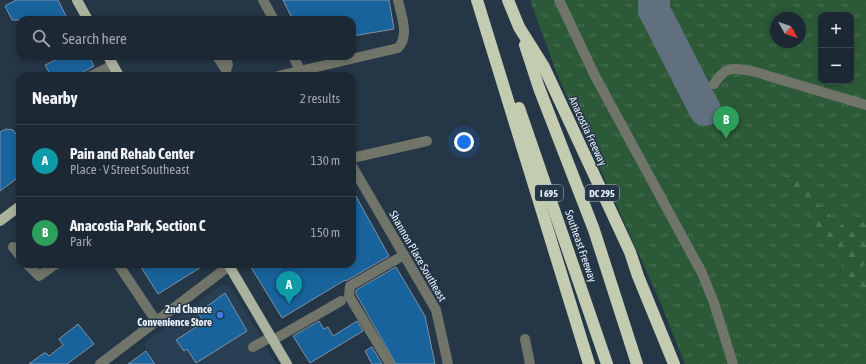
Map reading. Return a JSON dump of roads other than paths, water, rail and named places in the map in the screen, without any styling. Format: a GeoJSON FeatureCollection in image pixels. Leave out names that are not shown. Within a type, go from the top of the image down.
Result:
{"type":"FeatureCollection","features":[{"type":"Feature","properties":{"kind":"highway"},"geometry":{"type":"LineString","coordinates":[[477,0],[486,25],[589,364]]}},
{"type":"Feature","properties":{"kind":"highway","name":"Anacostia Freeway"},"geometry":{"type":"LineString","coordinates":[[508,0],[519,27],[544,67],[630,252],[638,276],[674,364]]}},
{"type":"Feature","properties":{"kind":"highway","name":"Southeast Freeway"},"geometry":{"type":"LineString","coordinates":[[486,25],[513,90],[607,364]]}},
{"type":"Feature","properties":{"kind":"highway","name":"Southeast Freeway"},"geometry":{"type":"LineString","coordinates":[[519,27],[539,88],[594,230],[637,364]]}},
{"type":"Feature","properties":{"kind":"main road"},"geometry":{"type":"LineString","coordinates":[[77,0],[86,16]]}},
{"type":"Feature","properties":{"kind":"main road"},"geometry":{"type":"LineString","coordinates":[[111,60],[117,72]]}},
{"type":"Feature","properties":{"kind":"main road"},"geometry":{"type":"LineString","coordinates":[[1,218],[16,209]]}},
{"type":"Feature","properties":{"kind":"main road"},"geometry":{"type":"LineString","coordinates":[[231,268],[288,364]]}},
{"type":"Feature","properties":{"kind":"street"},"geometry":{"type":"LineString","coordinates":[[263,0],[272,16]]}},
{"type":"Feature","properties":{"kind":"street"},"geometry":{"type":"LineString","coordinates":[[356,59],[398,48],[404,36],[398,0]]}},
{"type":"Feature","properties":{"kind":"street"},"geometry":{"type":"LineString","coordinates":[[559,0],[595,76],[702,273],[714,303],[733,364]]}},
{"type":"Feature","properties":{"kind":"street"},"geometry":{"type":"LineString","coordinates":[[96,72],[111,60]]}},
{"type":"Feature","properties":{"kind":"street"},"geometry":{"type":"LineString","coordinates":[[219,60],[225,72]]}},
{"type":"Feature","properties":{"kind":"street"},"geometry":{"type":"LineString","coordinates":[[226,72],[228,66],[227,60]]}},
{"type":"Feature","properties":{"kind":"street"},"geometry":{"type":"LineString","coordinates":[[295,60],[301,72]]}},
{"type":"Feature","properties":{"kind":"street"},"geometry":{"type":"LineString","coordinates":[[309,72],[354,60]]}},
{"type":"Feature","properties":{"kind":"street"},"geometry":{"type":"LineString","coordinates":[[714,84],[721,73],[733,68],[752,71],[866,105]]}},
{"type":"Feature","properties":{"kind":"street"},"geometry":{"type":"LineString","coordinates":[[356,157],[427,141]]}},
{"type":"Feature","properties":{"kind":"street","name":"Shannon Place Southeast"},"geometry":{"type":"LineString","coordinates":[[356,173],[436,310],[448,364]]}},
{"type":"Feature","properties":{"kind":"street"},"geometry":{"type":"LineString","coordinates":[[13,247],[16,251]]}},
{"type":"Feature","properties":{"kind":"street"},"geometry":{"type":"LineString","coordinates":[[390,364],[349,296],[348,290],[350,286],[404,254]]}},
{"type":"Feature","properties":{"kind":"street"},"geometry":{"type":"LineString","coordinates":[[30,268],[39,276],[50,268]]}},
{"type":"Feature","properties":{"kind":"street"},"geometry":{"type":"LineString","coordinates":[[121,268],[156,321]]}},
{"type":"Feature","properties":{"kind":"street"},"geometry":{"type":"LineString","coordinates":[[100,364],[225,268]]}},
{"type":"Feature","properties":{"kind":"street"},"geometry":{"type":"LineString","coordinates":[[253,347],[341,301]]}},
{"type":"Feature","properties":{"kind":"street"},"geometry":{"type":"LineString","coordinates":[[525,339],[530,364]]}},
{"type":"Feature","properties":{"kind":"place","name":"Anacostia Park, Section C"},"geometry":{"type":"Point","coordinates":[726,139]}},
{"type":"Feature","properties":{"kind":"place","name":"Pain and Rehab Center"},"geometry":{"type":"Point","coordinates":[289,304]}},
{"type":"Feature","properties":{"kind":"place","name":"2nd Chance Convenience Store"},"geometry":{"type":"Point","coordinates":[220,315]}}]}
